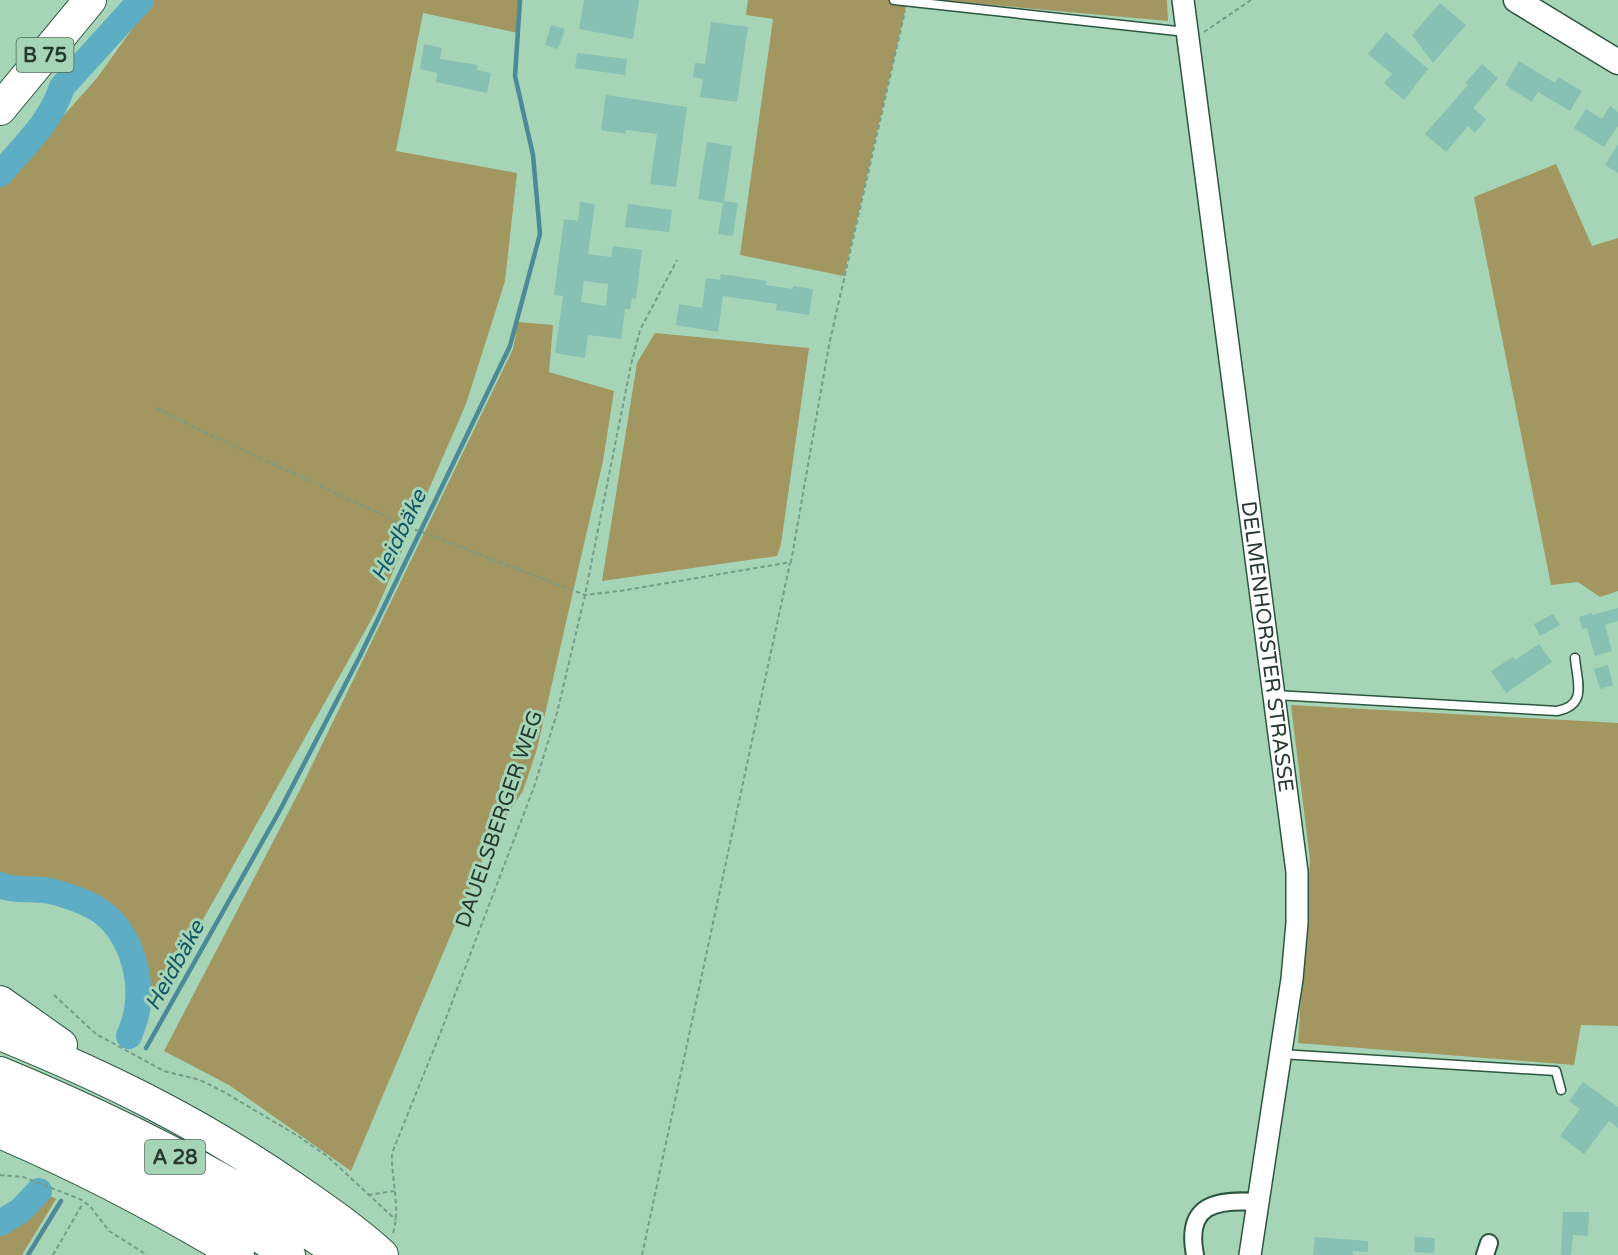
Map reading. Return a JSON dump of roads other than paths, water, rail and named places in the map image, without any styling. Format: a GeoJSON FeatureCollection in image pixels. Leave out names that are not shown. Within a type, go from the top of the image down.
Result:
{"type":"FeatureCollection","features":[{"type":"Feature","properties":{"kind":"highway","name":"B 75"},"geometry":{"type":"LineString","coordinates":[[0,82],[68,0]]}},
{"type":"Feature","properties":{"kind":"highway","name":"B 75"},"geometry":{"type":"LineString","coordinates":[[0,109],[90,0]]}},
{"type":"Feature","properties":{"kind":"highway"},"geometry":{"type":"LineString","coordinates":[[0,1002],[116,1084]]}},
{"type":"Feature","properties":{"kind":"highway"},"geometry":{"type":"LineString","coordinates":[[0,1034],[116,1084],[163,1108],[270,1172],[348,1227],[386,1247]]}},
{"type":"Feature","properties":{"kind":"highway","name":"A 28"},"geometry":{"type":"LineString","coordinates":[[0,1073],[113,1124],[265,1206],[342,1255]]}},
{"type":"Feature","properties":{"kind":"highway","name":"A 28"},"geometry":{"type":"LineString","coordinates":[[0,1103],[100,1148],[192,1196],[289,1255]]}},
{"type":"Feature","properties":{"kind":"highway"},"geometry":{"type":"LineString","coordinates":[[0,1132],[57,1157],[184,1222],[238,1255]]}},
{"type":"Feature","properties":{"kind":"highway"},"geometry":{"type":"LineString","coordinates":[[0,1144],[57,1157]]}},
{"type":"Feature","properties":{"kind":"main road"},"geometry":{"type":"LineString","coordinates":[[1516,0],[1618,62]]}},
{"type":"Feature","properties":{"kind":"street","name":"DELMENHORSTER STRASSE"},"geometry":{"type":"LineString","coordinates":[[1183,0],[1297,872],[1296,934],[1281,1054],[1250,1255]]}},
{"type":"Feature","properties":{"kind":"street"},"geometry":{"type":"LineString","coordinates":[[1195,1255],[1192,1240],[1193,1225],[1200,1213],[1216,1204],[1237,1201],[1258,1203]]}},
{"type":"Feature","properties":{"kind":"lane"},"geometry":{"type":"LineString","coordinates":[[894,0],[1189,36]]}},
{"type":"Feature","properties":{"kind":"lane"},"geometry":{"type":"LineString","coordinates":[[1274,695],[1557,711],[1568,709],[1576,702],[1579,693],[1575,658]]}},
{"type":"Feature","properties":{"kind":"lane"},"geometry":{"type":"LineString","coordinates":[[1281,1054],[1556,1071],[1561,1090]]}},
{"type":"Feature","properties":{"kind":"waterway"},"geometry":{"type":"LineString","coordinates":[[0,174],[44,123],[62,87],[141,0]]}},
{"type":"Feature","properties":{"kind":"waterway","name":"Heidbäke"},"geometry":{"type":"LineString","coordinates":[[146,1048],[279,812],[360,656],[510,346],[540,234],[533,155],[515,76],[520,0]]}},
{"type":"Feature","properties":{"kind":"waterway"},"geometry":{"type":"LineString","coordinates":[[0,885],[44,890],[83,902],[105,915],[119,929],[130,951],[137,974],[137,1010],[129,1036]]}},
{"type":"Feature","properties":{"kind":"waterway"},"geometry":{"type":"LineString","coordinates":[[0,1223],[20,1211],[39,1191]]}},
{"type":"Feature","properties":{"kind":"waterway","name":"Heidbäke"},"geometry":{"type":"LineString","coordinates":[[28,1255],[61,1201]]}}]}
